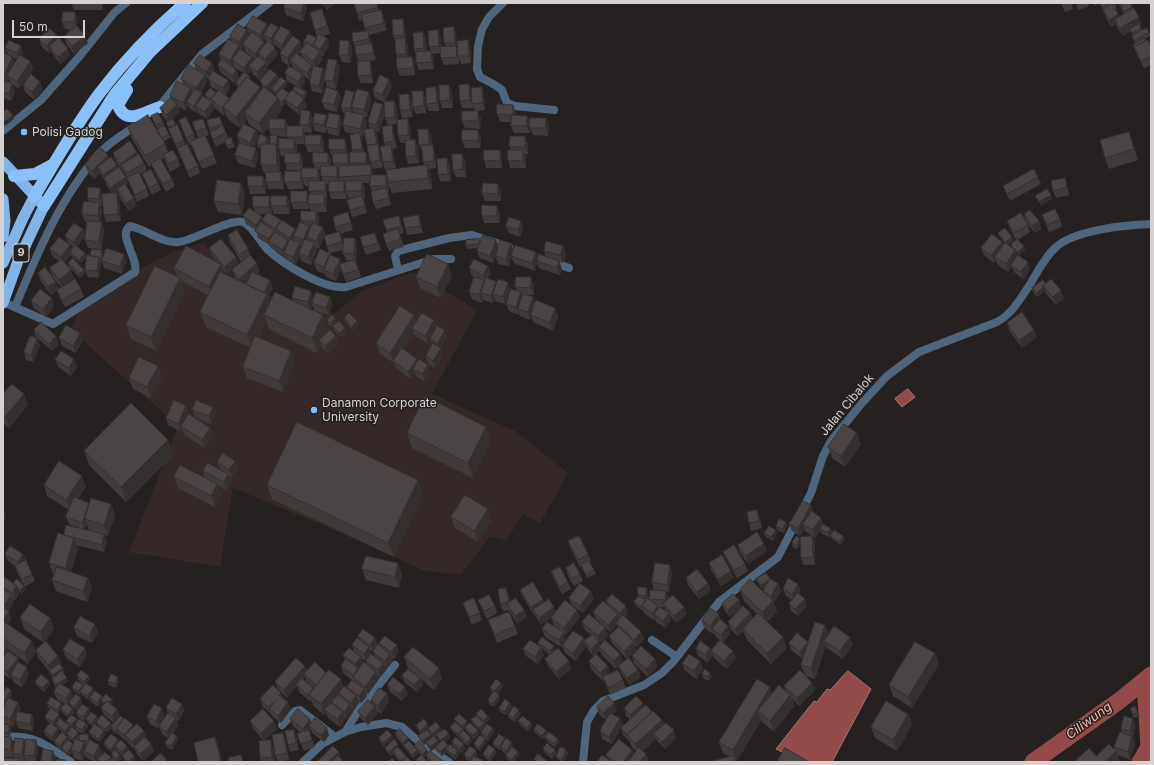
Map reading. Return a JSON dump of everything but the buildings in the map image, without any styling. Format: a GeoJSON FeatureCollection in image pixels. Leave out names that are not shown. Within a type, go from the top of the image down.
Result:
{"type":"FeatureCollection","features":[{"type":"Feature","properties":{"kind":"highway"},"geometry":{"type":"LineString","coordinates":[[34,197],[53,164],[99,94],[165,22],[185,3]]}},
{"type":"Feature","properties":{"kind":"highway"},"geometry":{"type":"LineString","coordinates":[[3,162],[14,176],[44,206],[115,94],[150,52],[202,3]]}},
{"type":"Feature","properties":{"kind":"highway"},"geometry":{"type":"LineString","coordinates":[[137,67],[132,83],[119,101],[120,110],[129,117],[135,117],[160,107]]}},
{"type":"Feature","properties":{"kind":"highway"},"geometry":{"type":"LineString","coordinates":[[14,176],[35,174],[53,164]]}},
{"type":"Feature","properties":{"kind":"highway","name":"9"},"geometry":{"type":"LineString","coordinates":[[3,263],[34,197]]}},
{"type":"Feature","properties":{"kind":"highway"},"geometry":{"type":"LineString","coordinates":[[3,199],[5,221],[3,237]]}},
{"type":"Feature","properties":{"kind":"highway","name":"9"},"geometry":{"type":"LineString","coordinates":[[3,302],[18,261],[44,206]]}},
{"type":"Feature","properties":{"kind":"street"},"geometry":{"type":"LineString","coordinates":[[3,131],[40,100],[79,57],[114,13],[126,3]]}},
{"type":"Feature","properties":{"kind":"street"},"geometry":{"type":"LineString","coordinates":[[15,307],[32,266],[64,203],[86,171],[108,146],[160,107],[199,57],[268,3]]}},
{"type":"Feature","properties":{"kind":"street"},"geometry":{"type":"LineString","coordinates":[[503,3],[488,17],[482,29],[477,58],[478,74],[482,79],[499,87],[508,103],[515,106],[554,110]]}},
{"type":"Feature","properties":{"kind":"street"},"geometry":{"type":"LineString","coordinates":[[3,302],[54,324],[135,272],[135,266],[125,235],[126,229],[130,226],[177,242],[195,237],[234,222],[242,222],[248,225],[267,249],[277,257],[307,276],[337,288],[346,287],[434,259],[451,259]]}},
{"type":"Feature","properties":{"kind":"street","name":"Jalan Cibalok"},"geometry":{"type":"LineString","coordinates":[[583,762],[587,722],[594,710],[603,701],[653,680],[666,670],[719,602],[778,557],[811,493],[823,456],[831,441],[862,403],[894,369],[919,352],[997,322],[1006,316],[1023,295],[1050,253],[1062,242],[1110,227],[1151,224]]}},
{"type":"Feature","properties":{"kind":"street"},"geometry":{"type":"LineString","coordinates":[[398,270],[395,256],[400,250],[460,236],[472,235],[518,249]]}},
{"type":"Feature","properties":{"kind":"street"},"geometry":{"type":"LineString","coordinates":[[540,257],[569,268]]}},
{"type":"Feature","properties":{"kind":"street"},"geometry":{"type":"LineString","coordinates":[[652,640],[677,657]]}},
{"type":"Feature","properties":{"kind":"street"},"geometry":{"type":"LineString","coordinates":[[344,732],[360,708],[395,665]]}},
{"type":"Feature","properties":{"kind":"street"},"geometry":{"type":"LineString","coordinates":[[282,725],[295,711],[300,710],[335,737]]}},
{"type":"Feature","properties":{"kind":"street"},"geometry":{"type":"LineString","coordinates":[[303,762],[322,744],[344,732],[380,724],[397,725],[406,730],[425,747],[449,762]]}},
{"type":"Feature","properties":{"kind":"street"},"geometry":{"type":"LineString","coordinates":[[3,737],[22,737],[37,740],[56,750],[71,762]]}},
{"type":"Feature","properties":{"kind":"shaded area","name":"Danamon Corporate University"},"geometry":{"type":"Polygon","coordinates":[[[203,243],[228,270],[248,285],[286,303],[334,314],[362,291],[412,272],[477,310],[432,394],[515,431],[568,473],[540,523],[523,514],[506,541],[490,536],[461,575],[425,571],[342,533],[233,488],[220,567],[129,552],[178,426],[71,330],[82,303],[98,290],[173,252],[203,243]]]}},
{"type":"Feature","properties":{"kind":"shaded area"},"geometry":{"type":"Polygon","coordinates":[[[908,389],[915,397],[902,407],[895,399],[908,389]]]}},
{"type":"Feature","properties":{"kind":"shaded area"},"geometry":{"type":"Polygon","coordinates":[[[848,671],[871,689],[832,762],[802,762],[776,749],[814,701],[817,702],[827,689],[830,690],[848,671]]]}},
{"type":"Feature","properties":{"kind":"waterway","name":"Ciliwung"},"geometry":{"type":"LineString","coordinates":[[1033,762],[1119,701],[1151,675]]}},
{"type":"Feature","properties":{"kind":"waterway","name":"Ciliwung"},"geometry":{"type":"LineString","coordinates":[[1140,762],[1149,747],[1145,681]]}},
{"type":"Feature","properties":{"kind":"place","name":"Polisi Gadog"},"geometry":{"type":"Point","coordinates":[24,132]}},
{"type":"Feature","properties":{"kind":"place","name":"Danamon Corporate University"},"geometry":{"type":"Point","coordinates":[314,410]}}]}
